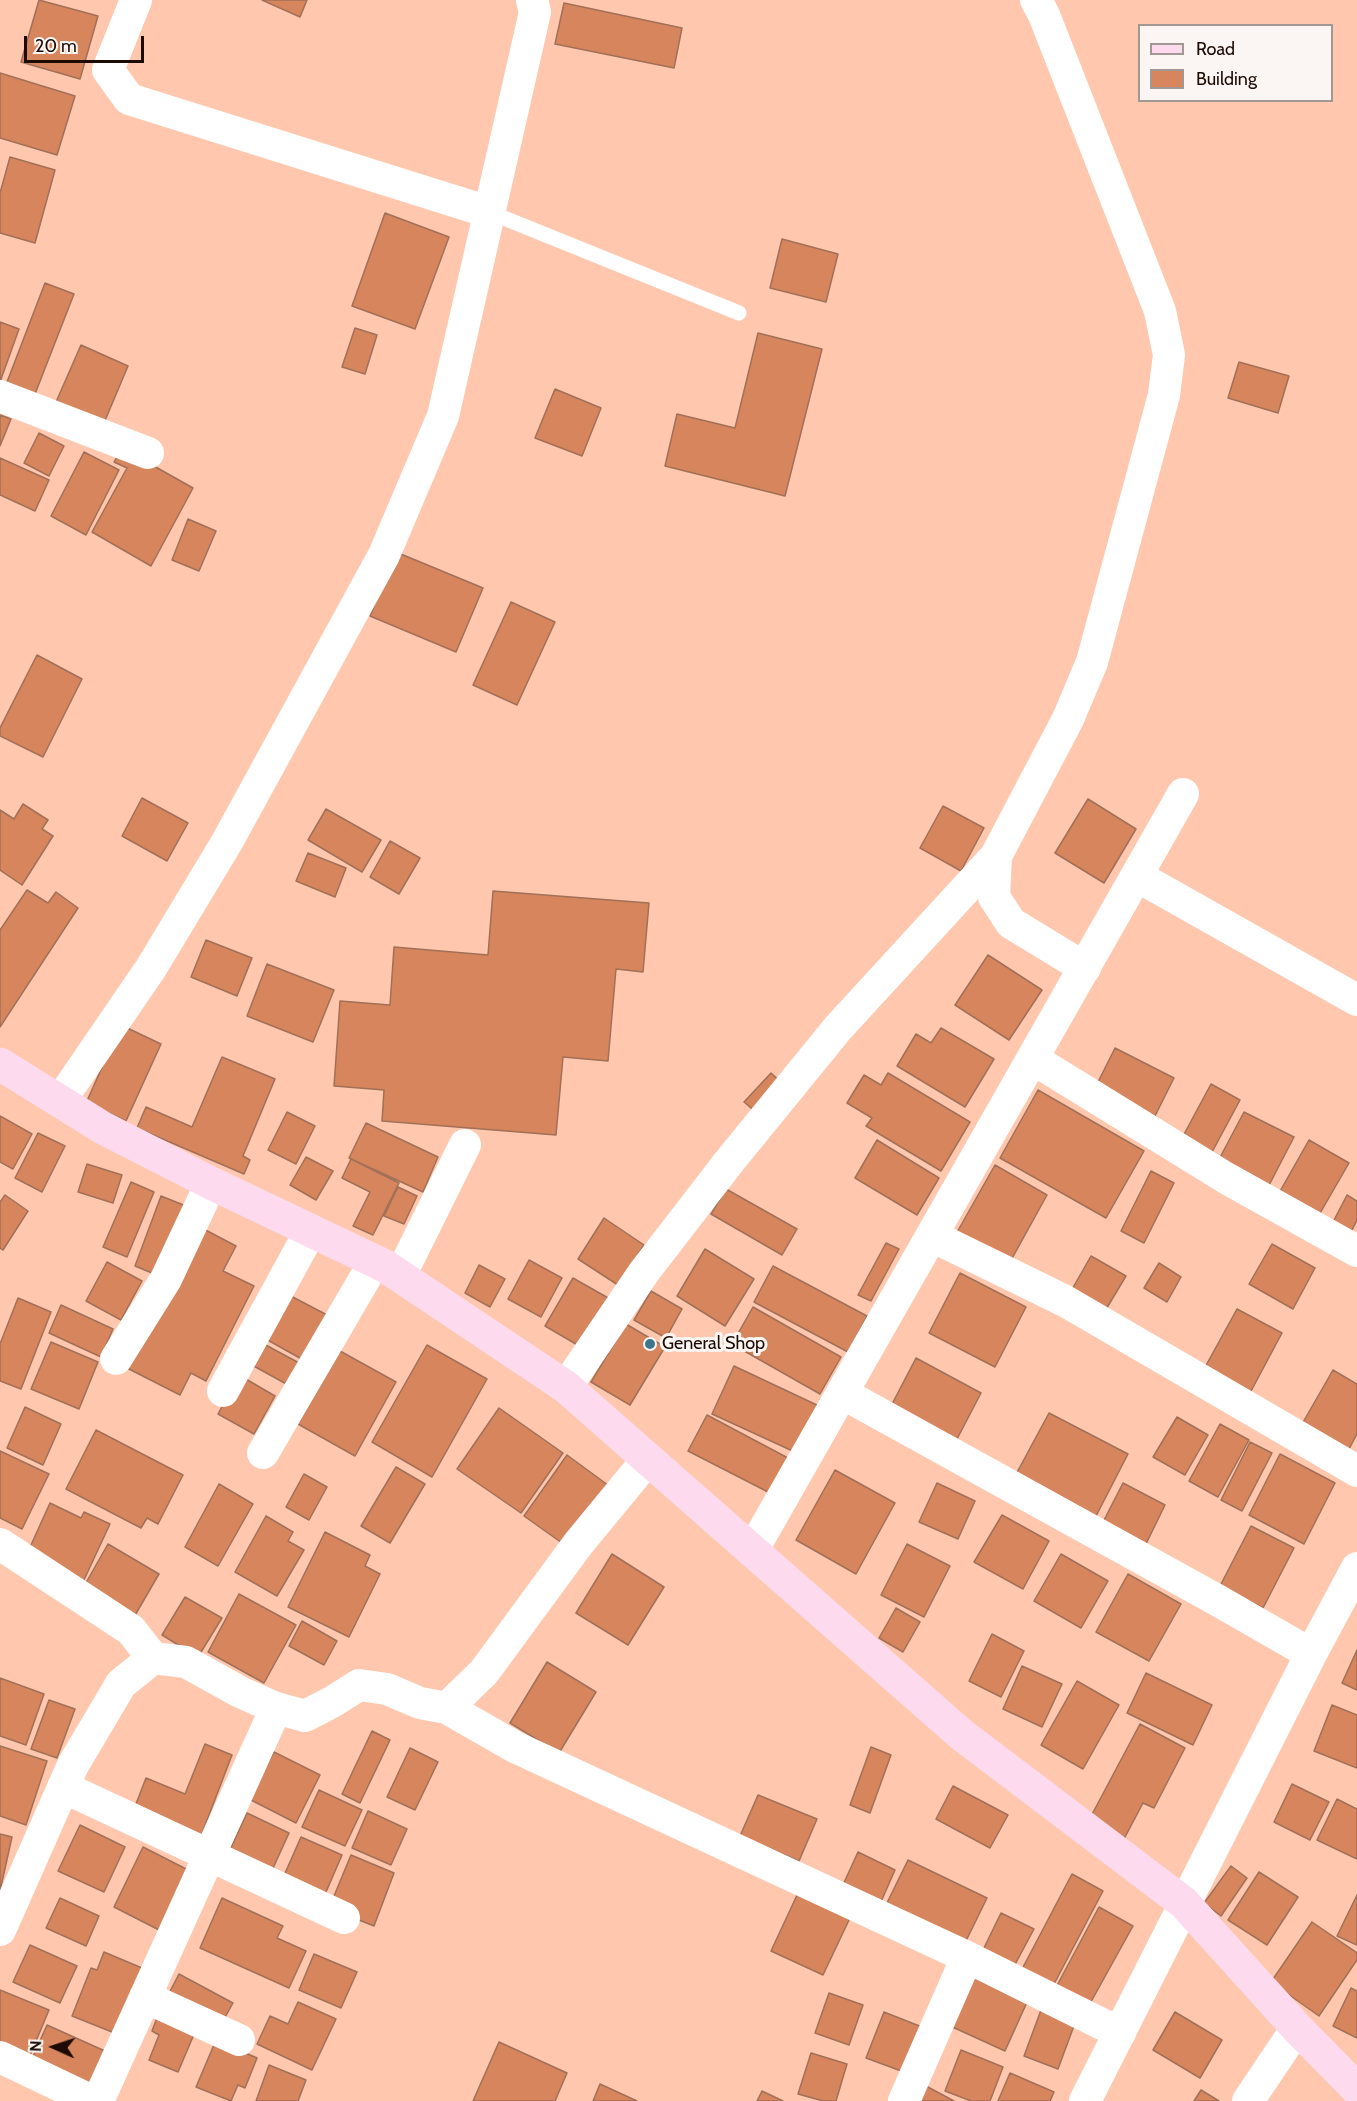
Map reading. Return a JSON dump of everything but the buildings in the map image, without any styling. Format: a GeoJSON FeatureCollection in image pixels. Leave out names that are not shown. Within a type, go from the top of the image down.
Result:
{"type":"FeatureCollection","features":[{"type":"Feature","properties":{"kind":"main road"},"geometry":{"type":"LineString","coordinates":[[0,1064],[103,1128],[387,1269],[566,1387],[962,1735],[1184,1903],[1297,2028],[1357,2089]]}},
{"type":"Feature","properties":{"kind":"street"},"geometry":{"type":"LineString","coordinates":[[136,0],[108,70],[129,99],[489,212]]}},
{"type":"Feature","properties":{"kind":"street"},"geometry":{"type":"LineString","coordinates":[[60,1101],[151,968],[227,842],[384,555],[443,416],[535,12],[532,0]]}},
{"type":"Feature","properties":{"kind":"street"},"geometry":{"type":"LineString","coordinates":[[566,1387],[644,1272],[735,1154],[838,1028],[996,856],[1068,719],[1092,662],[1164,395],[1168,355],[1160,311],[1044,15],[1036,0]]}},
{"type":"Feature","properties":{"kind":"street"},"geometry":{"type":"LineString","coordinates":[[0,396],[148,453]]}},
{"type":"Feature","properties":{"kind":"street"},"geometry":{"type":"LineString","coordinates":[[752,1551],[1183,794]]}},
{"type":"Feature","properties":{"kind":"street"},"geometry":{"type":"LineString","coordinates":[[996,856],[994,897],[1011,922],[1085,968]]}},
{"type":"Feature","properties":{"kind":"street"},"geometry":{"type":"LineString","coordinates":[[1137,876],[1357,1000]]}},
{"type":"Feature","properties":{"kind":"street"},"geometry":{"type":"LineString","coordinates":[[1033,1059],[1226,1178],[1357,1251]]}},
{"type":"Feature","properties":{"kind":"street"},"geometry":{"type":"LineString","coordinates":[[263,1453],[387,1269],[465,1145]]}},
{"type":"Feature","properties":{"kind":"street"},"geometry":{"type":"LineString","coordinates":[[116,1359],[166,1279],[211,1183]]}},
{"type":"Feature","properties":{"kind":"street"},"geometry":{"type":"LineString","coordinates":[[223,1391],[311,1230]]}},
{"type":"Feature","properties":{"kind":"street"},"geometry":{"type":"LineString","coordinates":[[932,1236],[1065,1301],[1357,1471]]}},
{"type":"Feature","properties":{"kind":"street"},"geometry":{"type":"LineString","coordinates":[[842,1394],[1217,1599],[1311,1654]]}},
{"type":"Feature","properties":{"kind":"street"},"geometry":{"type":"LineString","coordinates":[[447,1708],[484,1672],[578,1544],[648,1459]]}},
{"type":"Feature","properties":{"kind":"street"},"geometry":{"type":"LineString","coordinates":[[0,1544],[131,1630],[153,1658],[186,1662],[240,1692],[276,1708],[305,1716],[359,1685],[387,1689],[420,1702],[447,1708],[515,1747],[967,1957],[1120,2032]]}},
{"type":"Feature","properties":{"kind":"street"},"geometry":{"type":"LineString","coordinates":[[1085,2101],[1311,1654],[1357,1568]]}},
{"type":"Feature","properties":{"kind":"street"},"geometry":{"type":"LineString","coordinates":[[0,1930],[73,1765],[121,1684],[153,1658]]}},
{"type":"Feature","properties":{"kind":"street"},"geometry":{"type":"LineString","coordinates":[[98,2101],[276,1708]]}},
{"type":"Feature","properties":{"kind":"street"},"geometry":{"type":"LineString","coordinates":[[63,1787],[344,1918]]}},
{"type":"Feature","properties":{"kind":"street"},"geometry":{"type":"LineString","coordinates":[[904,2101],[967,1957]]}},
{"type":"Feature","properties":{"kind":"street"},"geometry":{"type":"LineString","coordinates":[[145,1997],[239,2040]]}},
{"type":"Feature","properties":{"kind":"street"},"geometry":{"type":"LineString","coordinates":[[1248,2101],[1297,2028]]}},
{"type":"Feature","properties":{"kind":"street"},"geometry":{"type":"LineString","coordinates":[[0,2057],[92,2101]]}},
{"type":"Feature","properties":{"kind":"lane"},"geometry":{"type":"LineString","coordinates":[[489,212],[739,313]]}},
{"type":"Feature","properties":{"kind":"place","name":"General Shop"},"geometry":{"type":"Point","coordinates":[650,1344]}}]}
